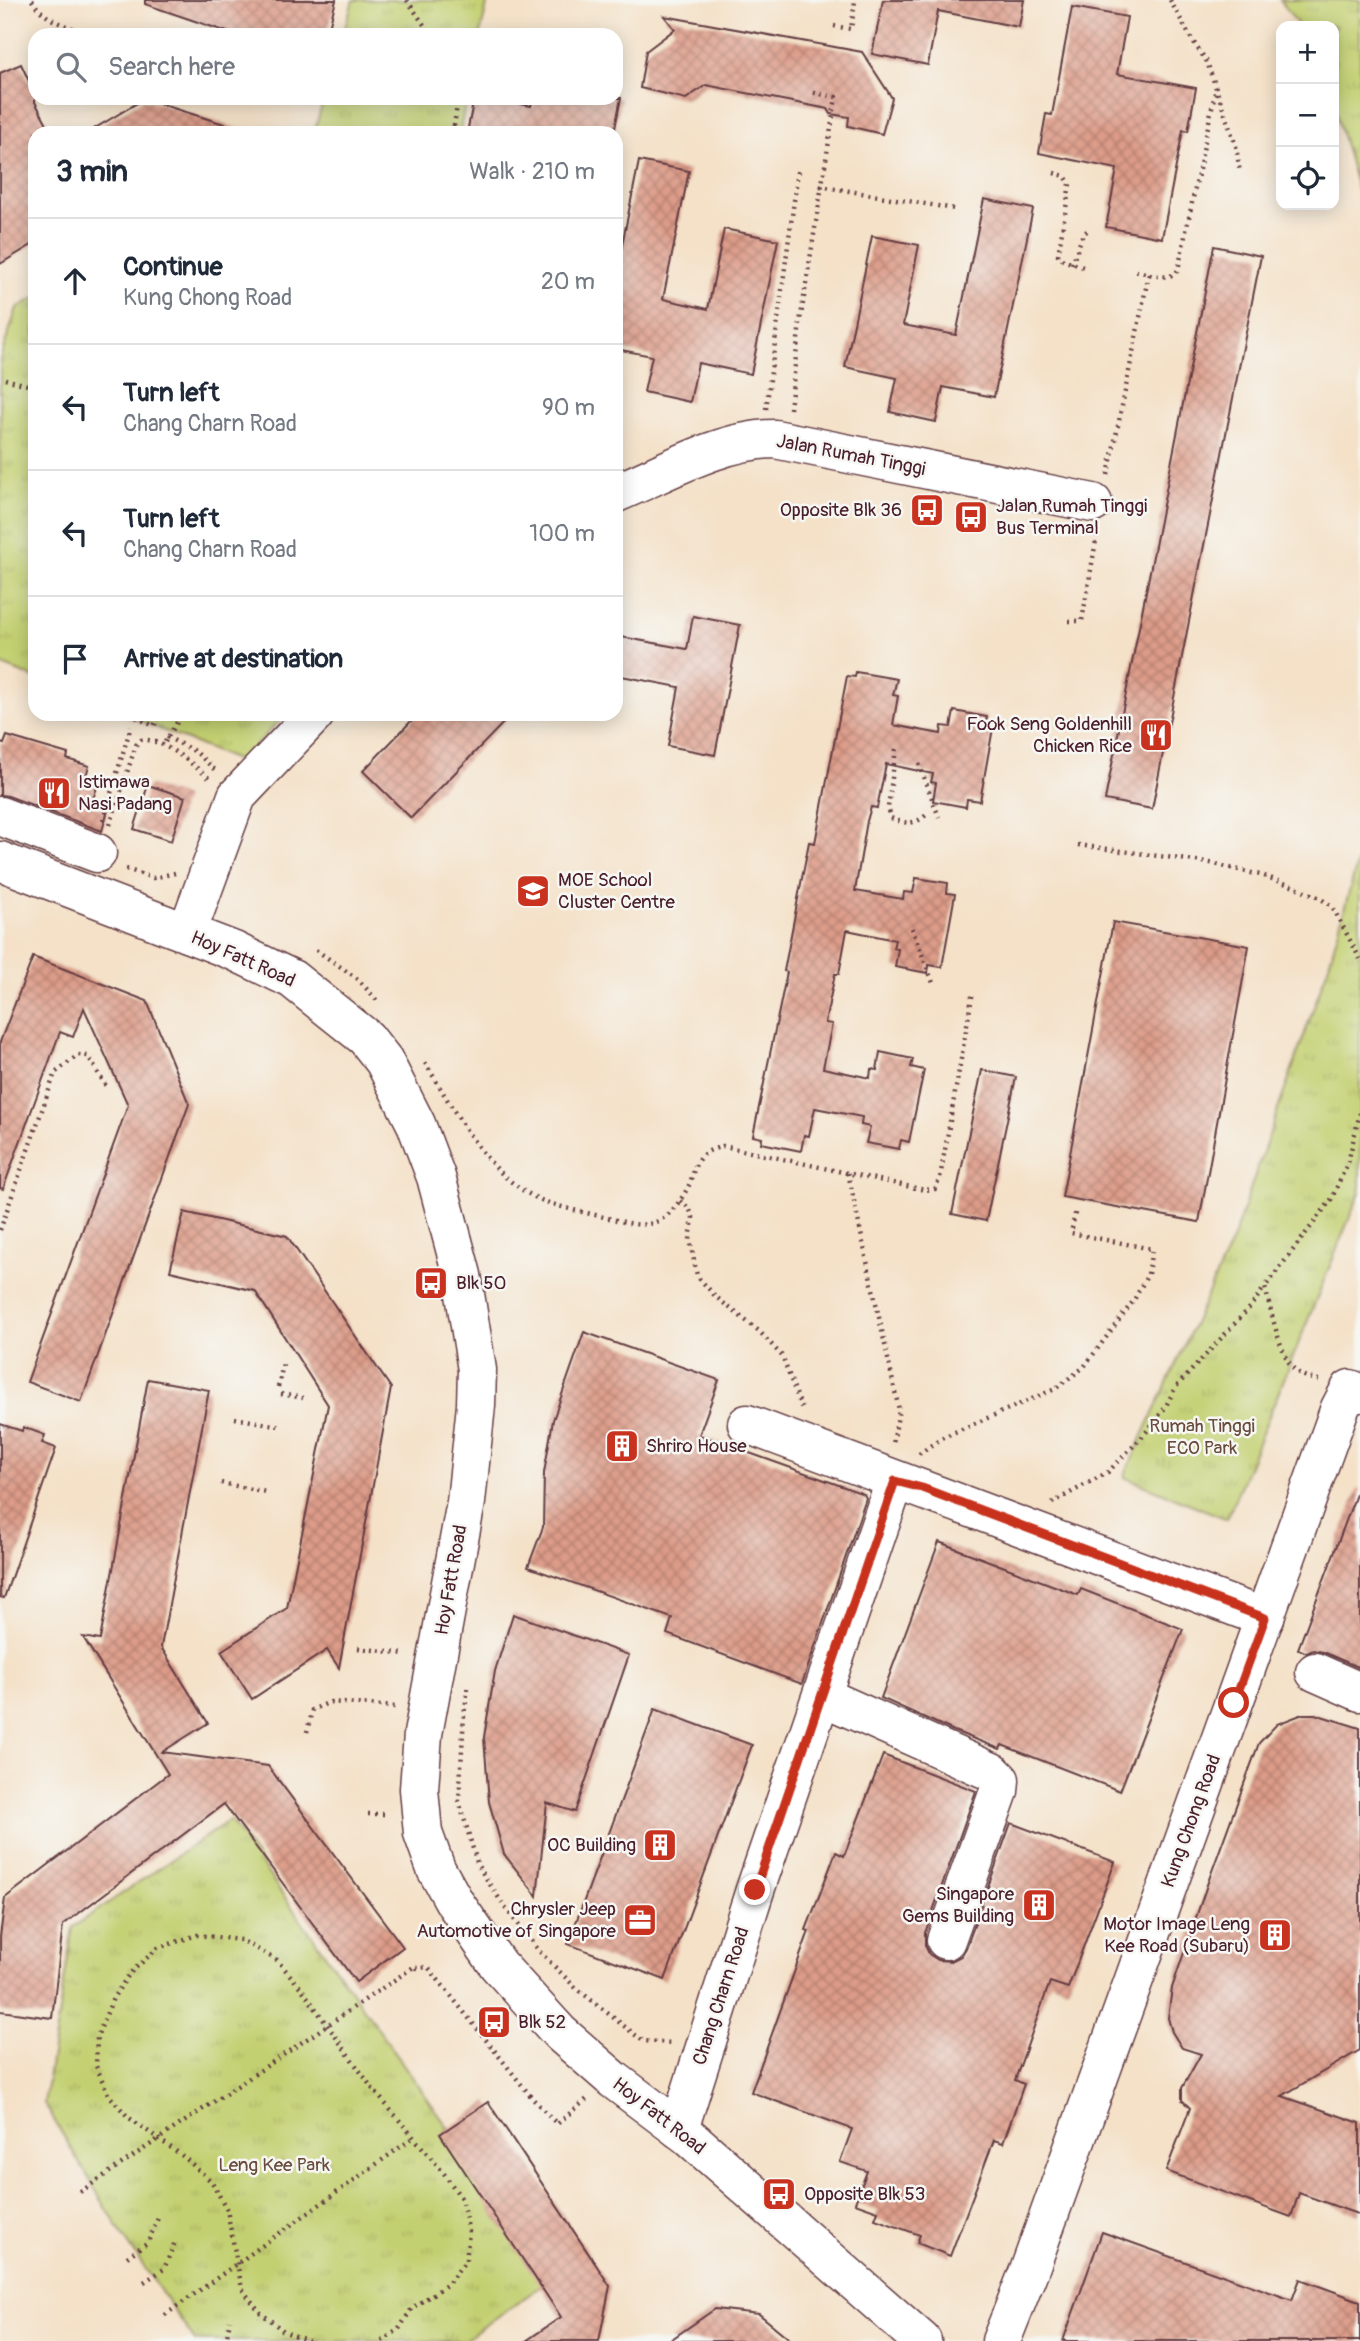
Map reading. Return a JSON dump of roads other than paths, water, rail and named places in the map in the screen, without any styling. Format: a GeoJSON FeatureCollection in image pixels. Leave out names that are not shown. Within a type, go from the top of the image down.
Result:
{"type":"FeatureCollection","features":[{"type":"Feature","properties":{"kind":"street","name":"Jalan Rumah Tinggi"},"geometry":{"type":"LineString","coordinates":[[623,490],[725,447],[775,432],[1100,503]]}},
{"type":"Feature","properties":{"kind":"street"},"geometry":{"type":"LineString","coordinates":[[187,933],[237,796],[308,721]]}},
{"type":"Feature","properties":{"kind":"street"},"geometry":{"type":"LineString","coordinates":[[0,816],[99,847]]}},
{"type":"Feature","properties":{"kind":"street","name":"Hoy Fatt Road"},"geometry":{"type":"LineString","coordinates":[[0,861],[234,951],[292,979],[366,1038],[384,1061],[416,1124],[436,1177],[468,1304],[477,1370],[466,1502],[423,1734],[419,1789],[423,1833],[436,1870],[455,1903],[498,1965],[560,2033],[614,2080],[679,2129],[922,2341]]}},
{"type":"Feature","properties":{"kind":"street","name":"Kung Chong Road"},"geometry":{"type":"LineString","coordinates":[[1001,2341],[1030,2268],[1340,1408],[1355,1391]]}},
{"type":"Feature","properties":{"kind":"street"},"geometry":{"type":"LineString","coordinates":[[747,1424],[898,1465],[922,1488],[1265,1618]]}},
{"type":"Feature","properties":{"kind":"street","name":"Chang Charn Road"},"geometry":{"type":"LineString","coordinates":[[679,2129],[755,1890],[898,1465]]}},
{"type":"Feature","properties":{"kind":"street"},"geometry":{"type":"LineString","coordinates":[[1315,1672],[1360,1692]]}},
{"type":"Feature","properties":{"kind":"street"},"geometry":{"type":"LineString","coordinates":[[822,1696],[992,1772],[1000,1780],[999,1791],[946,1940]]}},
{"type":"Feature","properties":{"kind":"place","name":"Opposite Blk 36"},"geometry":{"type":"Point","coordinates":[927,510]}},
{"type":"Feature","properties":{"kind":"place","name":"Jalan Rumah Tinggi Bus Terminal"},"geometry":{"type":"Point","coordinates":[971,517]}},
{"type":"Feature","properties":{"kind":"place","name":"Fook Seng Goldenhill Chicken Rice"},"geometry":{"type":"Point","coordinates":[1156,735]}},
{"type":"Feature","properties":{"kind":"place","name":"Istimawa Nasi Padang"},"geometry":{"type":"Point","coordinates":[54,793]}},
{"type":"Feature","properties":{"kind":"place","name":"MOE School Cluster Centre"},"geometry":{"type":"Point","coordinates":[533,891]}},
{"type":"Feature","properties":{"kind":"place","name":"Blk 50"},"geometry":{"type":"Point","coordinates":[431,1283]}},
{"type":"Feature","properties":{"kind":"place","name":"Shriro House"},"geometry":{"type":"Point","coordinates":[622,1446]}},
{"type":"Feature","properties":{"kind":"place","name":"OC Building"},"geometry":{"type":"Point","coordinates":[660,1845]}},
{"type":"Feature","properties":{"kind":"place","name":"Singapore Gems Building"},"geometry":{"type":"Point","coordinates":[1039,1905]}},
{"type":"Feature","properties":{"kind":"place","name":"Chrysler Jeep Automotive of Singapore"},"geometry":{"type":"Point","coordinates":[640,1920]}},
{"type":"Feature","properties":{"kind":"place","name":"Motor Image Leng Kee Road (Subaru)"},"geometry":{"type":"Point","coordinates":[1275,1935]}},
{"type":"Feature","properties":{"kind":"place","name":"Blk 52"},"geometry":{"type":"Point","coordinates":[494,2022]}},
{"type":"Feature","properties":{"kind":"place","name":"Opposite Blk 53"},"geometry":{"type":"Point","coordinates":[779,2194]}},
{"type":"Feature","properties":{"kind":"park label","name":"Rumah Tinggi ECO Park"},"geometry":{"type":"Point","coordinates":[1202,1437]}},
{"type":"Feature","properties":{"kind":"park label","name":"Leng Kee Park"},"geometry":{"type":"Point","coordinates":[274,2165]}}]}
